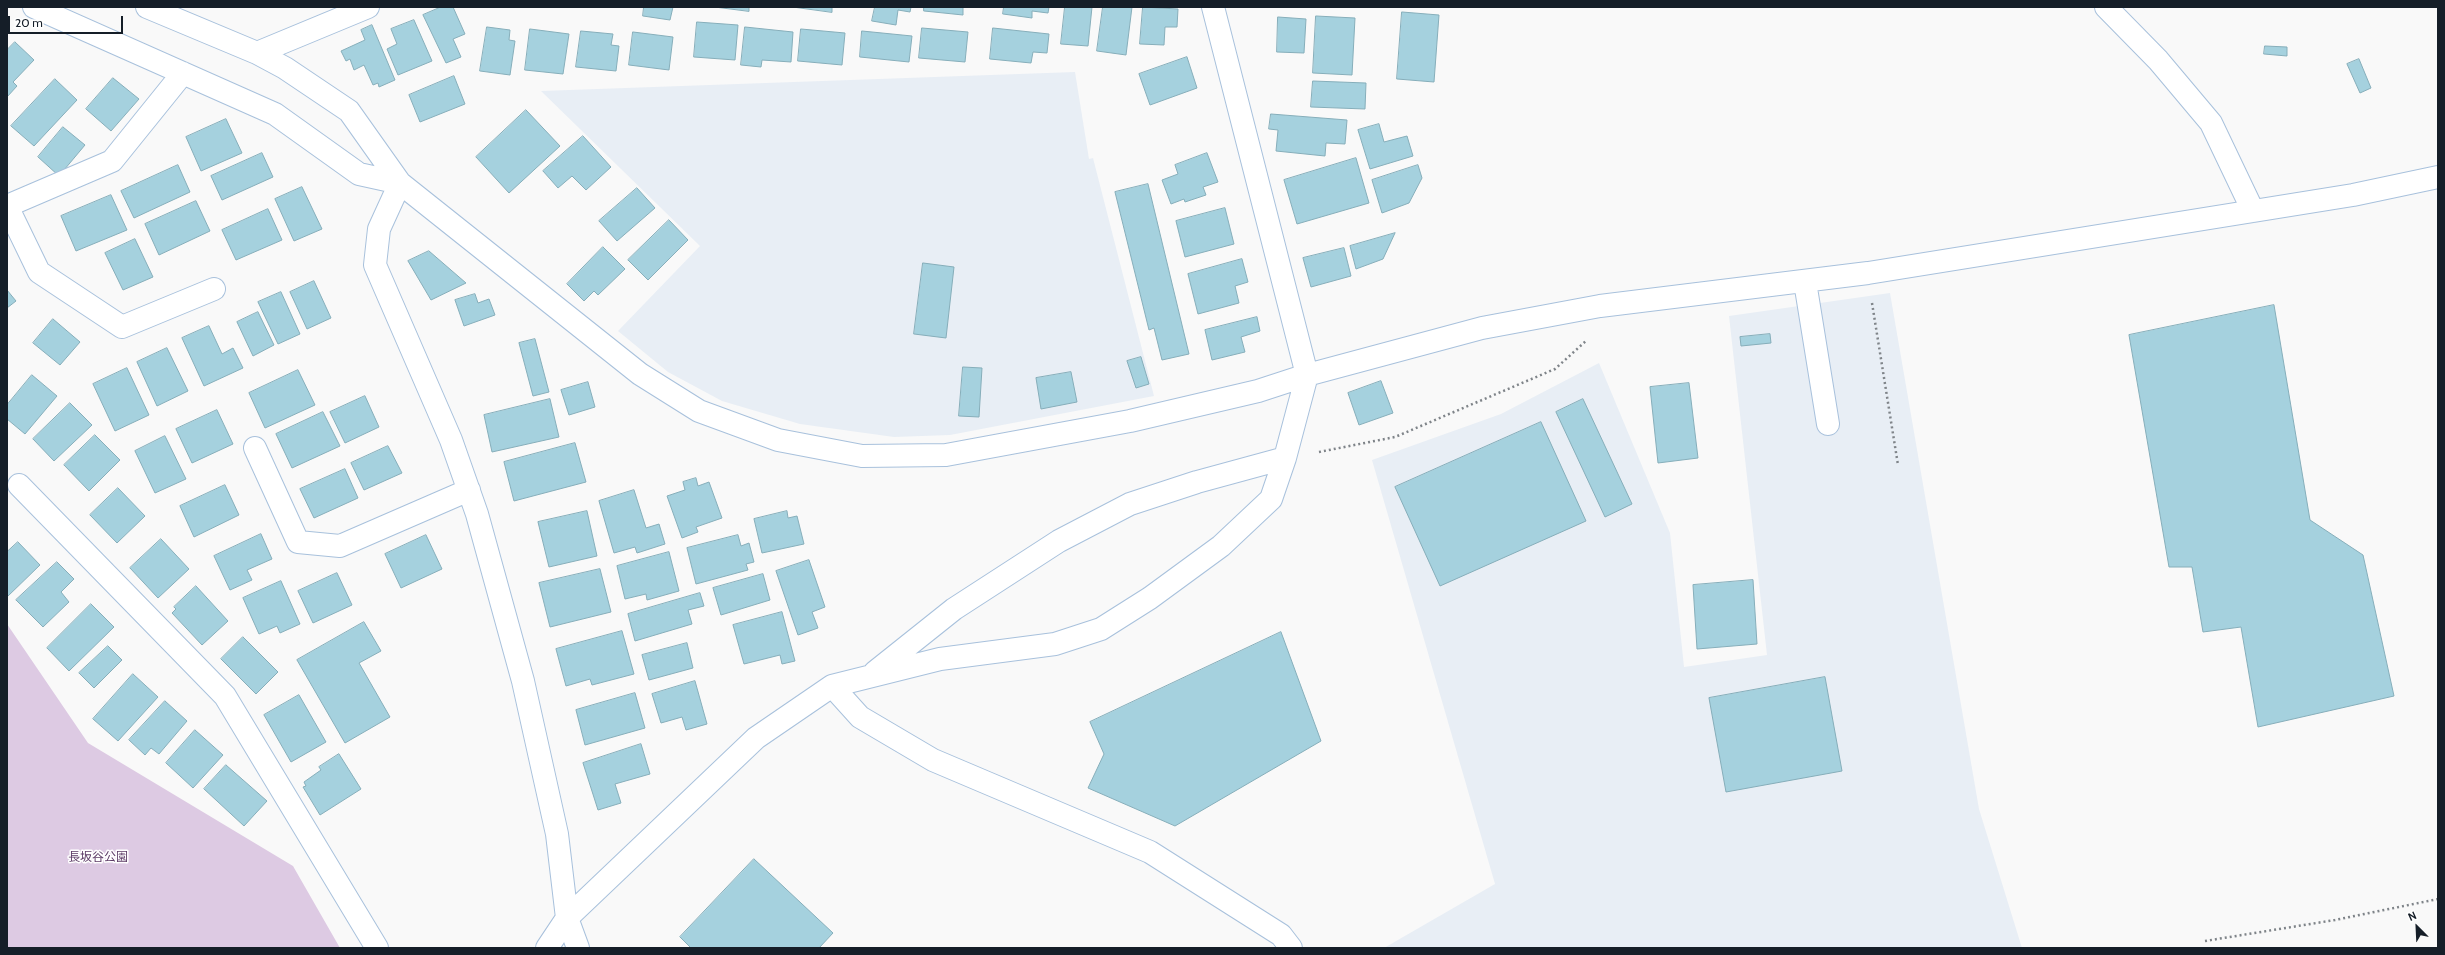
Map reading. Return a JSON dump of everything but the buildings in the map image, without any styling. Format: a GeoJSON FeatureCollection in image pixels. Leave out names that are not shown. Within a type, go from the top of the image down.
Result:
{"type":"FeatureCollection","features":[{"type":"Feature","properties":{"kind":"street"},"geometry":{"type":"LineString","coordinates":[[34,7],[275,114],[359,174],[400,183]]}},
{"type":"Feature","properties":{"kind":"street"},"geometry":{"type":"LineString","coordinates":[[146,7],[257,54],[286,68],[349,111],[400,183],[640,374],[699,411],[778,440],[862,456],[946,455],[1130,421],[1258,391],[1307,375],[1482,328],[1600,306],[1805,282],[2353,195],[2438,176]]}},
{"type":"Feature","properties":{"kind":"street"},"geometry":{"type":"LineString","coordinates":[[257,54],[368,7]]}},
{"type":"Feature","properties":{"kind":"street"},"geometry":{"type":"LineString","coordinates":[[547,948],[567,918],[756,738],[832,686],[940,659],[1055,644],[1101,629],[1150,598],[1221,546],[1271,498],[1285,458],[1307,375],[1213,7]]}},
{"type":"Feature","properties":{"kind":"street"},"geometry":{"type":"LineString","coordinates":[[2106,7],[2158,60],[2211,123],[2253,211]]}},
{"type":"Feature","properties":{"kind":"street"},"geometry":{"type":"LineString","coordinates":[[183,73],[112,160],[7,206],[39,272],[122,327],[214,289]]}},
{"type":"Feature","properties":{"kind":"street"},"geometry":{"type":"LineString","coordinates":[[400,183],[379,229],[375,265],[451,440],[469,490],[523,681],[557,834],[567,918],[578,948]]}},
{"type":"Feature","properties":{"kind":"street"},"geometry":{"type":"LineString","coordinates":[[1805,282],[1828,424]]}},
{"type":"Feature","properties":{"kind":"street"},"geometry":{"type":"LineString","coordinates":[[255,448],[298,542],[340,546],[469,490]]}},
{"type":"Feature","properties":{"kind":"street"},"geometry":{"type":"LineString","coordinates":[[869,676],[954,609],[1059,541],[1130,504],[1197,482],[1285,458]]}},
{"type":"Feature","properties":{"kind":"street"},"geometry":{"type":"LineString","coordinates":[[19,484],[225,696],[377,948]]}},
{"type":"Feature","properties":{"kind":"street"},"geometry":{"type":"LineString","coordinates":[[832,686],[860,717],[933,760],[1150,852],[1281,936],[1291,948]]}},
{"type":"Feature","properties":{"kind":"path"},"geometry":{"type":"LineString","coordinates":[[1871,296],[1898,465]]}},
{"type":"Feature","properties":{"kind":"path"},"geometry":{"type":"LineString","coordinates":[[1285,458],[1395,437],[1555,369],[1586,343],[1600,306]]}},
{"type":"Feature","properties":{"kind":"path"},"geometry":{"type":"LineString","coordinates":[[2205,941],[2335,920],[2438,899]]}},
{"type":"Feature","properties":{"kind":"shaded area"},"geometry":{"type":"Polygon","coordinates":[[[1075,72],[1089,159],[1093,158],[1154,396],[950,435],[894,437],[800,424],[722,401],[668,372],[618,331],[700,246],[541,91],[1075,72]]]}},
{"type":"Feature","properties":{"kind":"shaded area"},"geometry":{"type":"Polygon","coordinates":[[[1890,293],[1979,809],[2022,948],[1384,948],[1495,884],[1372,460],[1501,414],[1599,363],[1670,533],[1684,667],[1767,655],[1729,316],[1890,293]]]}},
{"type":"Feature","properties":{"kind":"green space","name":"長坂谷公園"},"geometry":{"type":"Polygon","coordinates":[[[7,624],[88,743],[293,866],[340,948],[7,948],[7,624]]]}}]}
